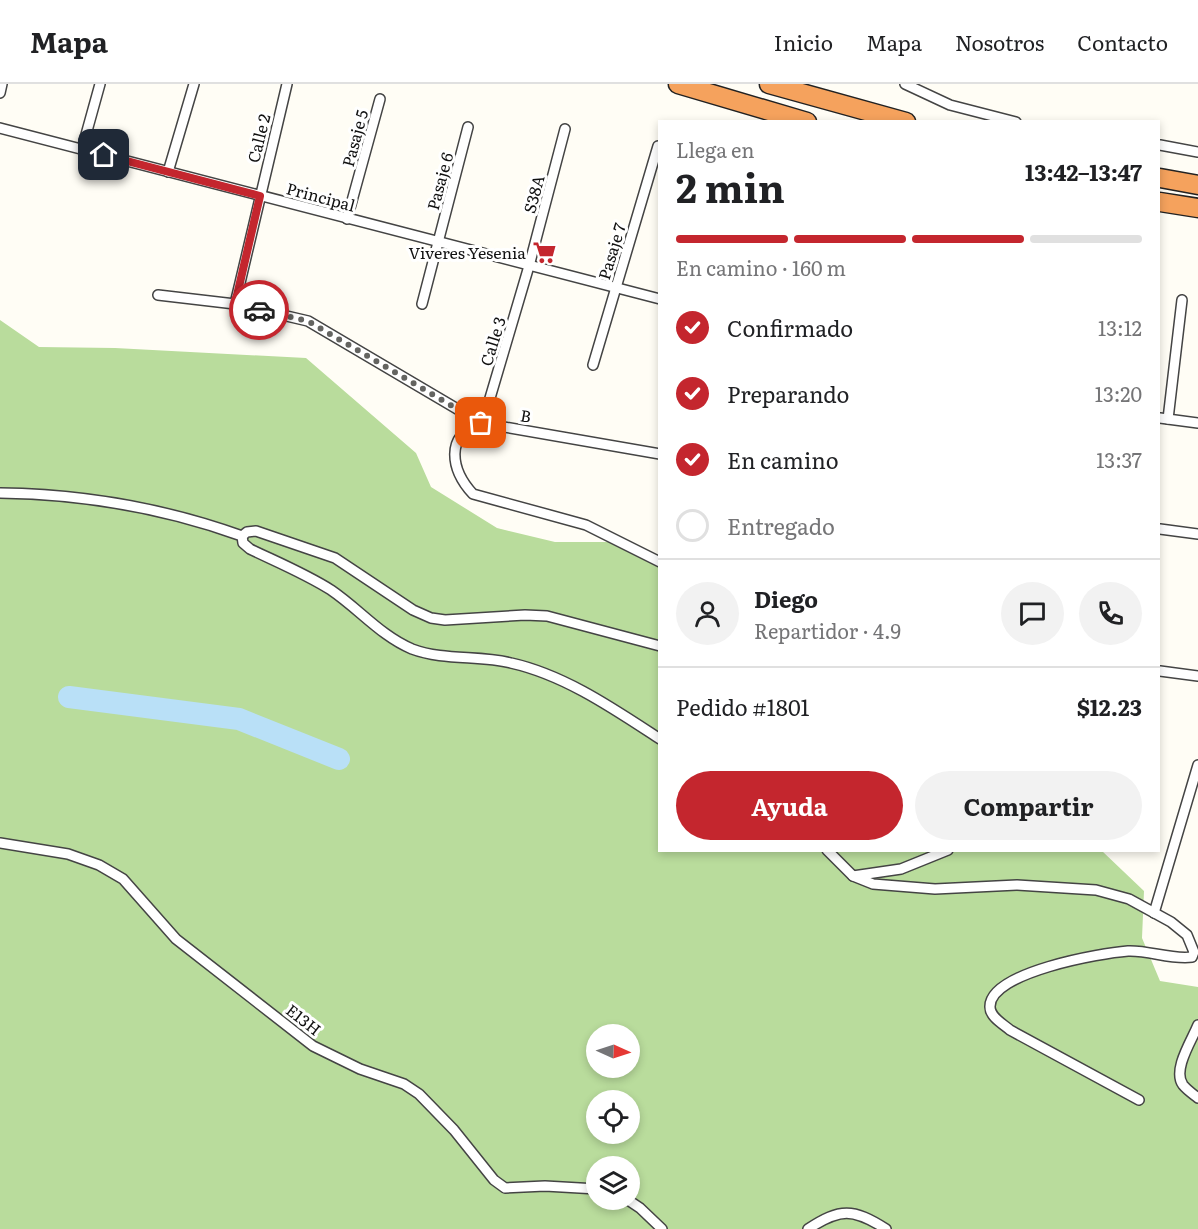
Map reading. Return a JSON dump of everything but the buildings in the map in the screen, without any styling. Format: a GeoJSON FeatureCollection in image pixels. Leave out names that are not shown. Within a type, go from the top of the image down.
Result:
{"type":"FeatureCollection","features":[{"type":"Feature","properties":{"kind":"highway"},"geometry":{"type":"LineString","coordinates":[[678,84],[800,120]]}},
{"type":"Feature","properties":{"kind":"highway"},"geometry":{"type":"LineString","coordinates":[[769,84],[899,120]]}},
{"type":"Feature","properties":{"kind":"highway"},"geometry":{"type":"LineString","coordinates":[[1160,178],[1198,185]]}},
{"type":"Feature","properties":{"kind":"highway"},"geometry":{"type":"LineString","coordinates":[[1160,202],[1198,208]]}},
{"type":"Feature","properties":{"kind":"street"},"geometry":{"type":"LineString","coordinates":[[0,93],[2,84]]}},
{"type":"Feature","properties":{"kind":"street"},"geometry":{"type":"LineString","coordinates":[[82,149],[100,84]]}},
{"type":"Feature","properties":{"kind":"street"},"geometry":{"type":"LineString","coordinates":[[168,172],[194,84]]}},
{"type":"Feature","properties":{"kind":"street","name":"Calle 2"},"geometry":{"type":"LineString","coordinates":[[235,304],[287,84]]}},
{"type":"Feature","properties":{"kind":"street"},"geometry":{"type":"LineString","coordinates":[[906,84],[950,105],[1008,120]]}},
{"type":"Feature","properties":{"kind":"street","name":"Pasaje 5"},"geometry":{"type":"LineString","coordinates":[[347,219],[380,99]]}},
{"type":"Feature","properties":{"kind":"street","name":"Pasaje 6"},"geometry":{"type":"LineString","coordinates":[[422,304],[468,127]]}},
{"type":"Feature","properties":{"kind":"street","name":"Principal"},"geometry":{"type":"LineString","coordinates":[[0,128],[658,298]]}},
{"type":"Feature","properties":{"kind":"street","name":"S38A"},"geometry":{"type":"LineString","coordinates":[[530,266],[565,129]]}},
{"type":"Feature","properties":{"kind":"street"},"geometry":{"type":"LineString","coordinates":[[1160,145],[1198,152]]}},
{"type":"Feature","properties":{"kind":"street","name":"Pasaje 7"},"geometry":{"type":"LineString","coordinates":[[593,365],[658,146]]}},
{"type":"Feature","properties":{"kind":"street","name":"Calle 3"},"geometry":{"type":"LineString","coordinates":[[481,423],[530,266]]}},
{"type":"Feature","properties":{"kind":"street","name":"B"},"geometry":{"type":"LineString","coordinates":[[158,295],[235,304],[308,321],[481,423],[658,454]]}},
{"type":"Feature","properties":{"kind":"street"},"geometry":{"type":"LineString","coordinates":[[1182,300],[1164,418],[1198,423]]}},
{"type":"Feature","properties":{"kind":"street"},"geometry":{"type":"LineString","coordinates":[[481,423],[466,428],[459,436],[457,445],[456,461],[461,480],[473,494],[586,525],[658,561]]}},
{"type":"Feature","properties":{"kind":"street"},"geometry":{"type":"LineString","coordinates":[[0,493],[39,494],[140,506],[192,518],[242,536]]}},
{"type":"Feature","properties":{"kind":"street"},"geometry":{"type":"LineString","coordinates":[[1160,529],[1198,534]]}},
{"type":"Feature","properties":{"kind":"street"},"geometry":{"type":"LineString","coordinates":[[242,536],[247,532],[256,531],[335,558],[413,610],[431,618],[445,620],[525,615],[547,616],[658,645]]}},
{"type":"Feature","properties":{"kind":"street"},"geometry":{"type":"LineString","coordinates":[[242,536],[243,543],[250,549],[329,589],[392,639],[414,650],[456,659],[508,662],[539,670],[614,709],[658,738]]}},
{"type":"Feature","properties":{"kind":"street"},"geometry":{"type":"LineString","coordinates":[[1160,671],[1198,676]]}},
{"type":"Feature","properties":{"kind":"street"},"geometry":{"type":"LineString","coordinates":[[1154,913],[1198,765]]}},
{"type":"Feature","properties":{"kind":"street","name":"E13H"},"geometry":{"type":"LineString","coordinates":[[0,843],[68,854],[99,865],[123,879],[176,939],[313,1046],[360,1070],[404,1084],[420,1094],[454,1130],[494,1180],[505,1188],[545,1186],[586,1188]]}},
{"type":"Feature","properties":{"kind":"street"},"geometry":{"type":"LineString","coordinates":[[829,852],[853,876],[873,884],[935,889],[1017,885],[1096,890],[1129,899],[1187,935],[1194,952],[1192,957],[1131,951],[1092,954],[1047,967],[1007,984],[993,996],[989,1006],[992,1016],[1010,1030],[1140,1100]]}},
{"type":"Feature","properties":{"kind":"street"},"geometry":{"type":"LineString","coordinates":[[853,876],[901,869],[943,852]]}},
{"type":"Feature","properties":{"kind":"street"},"geometry":{"type":"LineString","coordinates":[[1198,1025],[1180,1068],[1180,1077],[1183,1085],[1198,1098]]}},
{"type":"Feature","properties":{"kind":"street"},"geometry":{"type":"LineString","coordinates":[[640,1208],[662,1229]]}},
{"type":"Feature","properties":{"kind":"street"},"geometry":{"type":"LineString","coordinates":[[808,1229],[840,1212],[852,1213],[886,1229]]}},
{"type":"Feature","properties":{"kind":"green space"},"geometry":{"type":"Polygon","coordinates":[[[0,320],[39,347],[115,348],[306,358],[416,453],[431,487],[497,528],[555,542],[617,542],[658,556],[658,852],[1103,852],[1144,891],[1142,938],[1160,981],[1198,987],[1198,1229],[0,1229],[0,320]]]}},
{"type":"Feature","properties":{"kind":"waterway"},"geometry":{"type":"LineString","coordinates":[[69,697],[239,719],[339,759]]}},
{"type":"Feature","properties":{"kind":"way so far"},"geometry":{"type":"LineString","coordinates":[[259,310],[308,321],[481,423]]}},
{"type":"Feature","properties":{"kind":"place","name":"Viveres Yesenia"},"geometry":{"type":"Point","coordinates":[544,252]}},
{"type":"Feature","properties":{"kind":"route"},"geometry":{"type":"LineString","coordinates":[[104,155],[260,196],[235,304],[259,310]]}}]}
